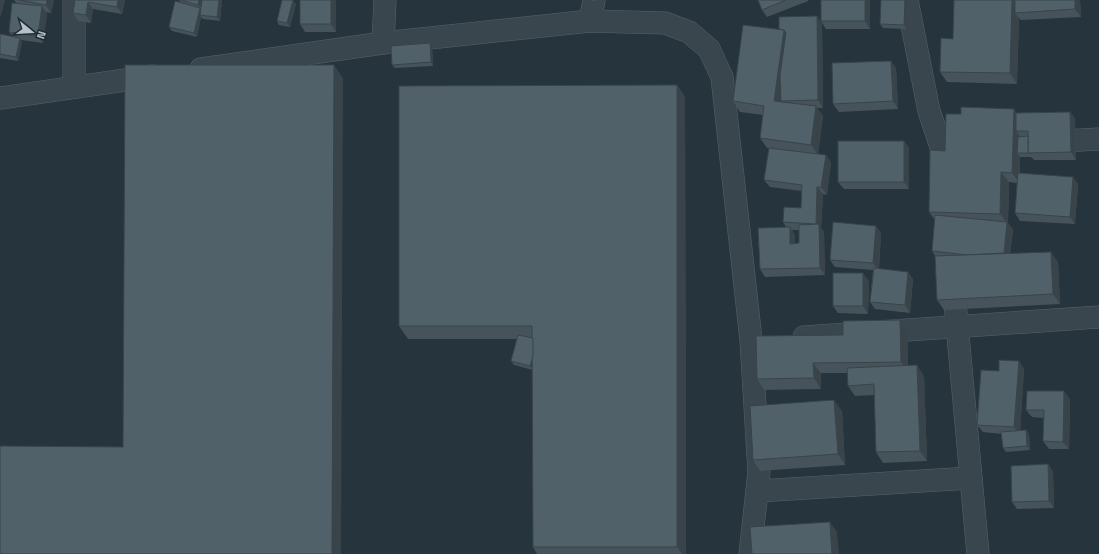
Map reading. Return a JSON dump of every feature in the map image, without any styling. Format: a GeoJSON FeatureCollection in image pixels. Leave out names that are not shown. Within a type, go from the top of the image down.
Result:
{"type":"FeatureCollection","features":[{"type":"Feature","properties":{"kind":"street"},"geometry":{"type":"LineString","coordinates":[[74,0],[74,87]]}},
{"type":"Feature","properties":{"kind":"street"},"geometry":{"type":"LineString","coordinates":[[384,43],[385,0]]}},
{"type":"Feature","properties":{"kind":"street"},"geometry":{"type":"LineString","coordinates":[[590,21],[594,0]]}},
{"type":"Feature","properties":{"kind":"street"},"geometry":{"type":"LineString","coordinates":[[907,0],[929,111],[941,147],[946,202]]}},
{"type":"Feature","properties":{"kind":"street"},"geometry":{"type":"LineString","coordinates":[[0,98],[384,43],[590,21],[664,23],[689,32],[709,49],[722,77],[751,340],[759,472],[750,554]]}},
{"type":"Feature","properties":{"kind":"street"},"geometry":{"type":"LineString","coordinates":[[1028,143],[1099,140]]}},
{"type":"Feature","properties":{"kind":"street"},"geometry":{"type":"LineString","coordinates":[[941,147],[964,146]]}},
{"type":"Feature","properties":{"kind":"street"},"geometry":{"type":"LineString","coordinates":[[952,264],[978,554]]}},
{"type":"Feature","properties":{"kind":"street"},"geometry":{"type":"LineString","coordinates":[[751,340],[1099,317]]}},
{"type":"Feature","properties":{"kind":"street"},"geometry":{"type":"LineString","coordinates":[[756,491],[971,478]]}},
{"type":"Feature","properties":{"kind":"building"},"geometry":{"type":"Polygon","coordinates":[[[19,0],[47,0],[46,5],[19,0]]]}},
{"type":"Feature","properties":{"kind":"building"},"geometry":{"type":"Polygon","coordinates":[[[75,0],[118,0],[117,7],[88,2],[86,15],[73,13],[75,0]]]}},
{"type":"Feature","properties":{"kind":"building"},"geometry":{"type":"Polygon","coordinates":[[[181,0],[199,0],[198,5],[181,0]]]}},
{"type":"Feature","properties":{"kind":"building"},"geometry":{"type":"Polygon","coordinates":[[[202,0],[219,0],[217,17],[200,15],[202,0]]]}},
{"type":"Feature","properties":{"kind":"building"},"geometry":{"type":"Polygon","coordinates":[[[282,0],[293,0],[287,23],[277,21],[282,0]]]}},
{"type":"Feature","properties":{"kind":"building"},"geometry":{"type":"Polygon","coordinates":[[[300,0],[331,0],[331,24],[300,24],[300,0]]]}},
{"type":"Feature","properties":{"kind":"building"},"geometry":{"type":"Polygon","coordinates":[[[758,0],[786,0],[762,10],[758,0]]]}},
{"type":"Feature","properties":{"kind":"building"},"geometry":{"type":"Polygon","coordinates":[[[821,0],[865,0],[865,21],[821,21],[821,0]]]}},
{"type":"Feature","properties":{"kind":"building"},"geometry":{"type":"Polygon","coordinates":[[[881,0],[905,0],[904,25],[880,24],[881,0]]]}},
{"type":"Feature","properties":{"kind":"building"},"geometry":{"type":"Polygon","coordinates":[[[954,0],[1012,0],[1010,73],[940,72],[941,38],[953,39],[954,0]]]}},
{"type":"Feature","properties":{"kind":"building"},"geometry":{"type":"Polygon","coordinates":[[[1015,0],[1075,0],[1075,9],[1015,13],[1015,0]]]}},
{"type":"Feature","properties":{"kind":"building"},"geometry":{"type":"Polygon","coordinates":[[[175,1],[200,8],[194,33],[169,27],[175,1]]]}},
{"type":"Feature","properties":{"kind":"building"},"geometry":{"type":"Polygon","coordinates":[[[12,3],[42,6],[38,36],[9,32],[12,3]]]}},
{"type":"Feature","properties":{"kind":"building"},"geometry":{"type":"Polygon","coordinates":[[[817,16],[818,100],[781,101],[780,75],[786,33],[784,30],[779,29],[779,17],[817,16]]]}},
{"type":"Feature","properties":{"kind":"building"},"geometry":{"type":"Polygon","coordinates":[[[743,25],[784,30],[774,101],[816,106],[811,145],[760,138],[764,106],[733,101],[743,25]]]}},
{"type":"Feature","properties":{"kind":"building"},"geometry":{"type":"Polygon","coordinates":[[[0,34],[20,38],[16,57],[0,54],[0,34]]]}},
{"type":"Feature","properties":{"kind":"building"},"geometry":{"type":"Polygon","coordinates":[[[430,43],[431,62],[392,65],[391,46],[430,43]]]}},
{"type":"Feature","properties":{"kind":"building"},"geometry":{"type":"Polygon","coordinates":[[[891,61],[893,101],[833,104],[832,63],[891,61]]]}},
{"type":"Feature","properties":{"kind":"building"},"geometry":{"type":"Polygon","coordinates":[[[125,65],[334,65],[332,554],[0,554],[0,446],[123,447],[125,65]]]}},
{"type":"Feature","properties":{"kind":"building"},"geometry":{"type":"Polygon","coordinates":[[[677,85],[677,547],[533,547],[532,326],[399,326],[399,86],[677,85]]]}},
{"type":"Feature","properties":{"kind":"building"},"geometry":{"type":"Polygon","coordinates":[[[961,107],[1014,109],[1012,173],[1001,172],[1000,214],[929,212],[930,150],[945,151],[946,114],[961,114],[961,107]]]}},
{"type":"Feature","properties":{"kind":"building"},"geometry":{"type":"Polygon","coordinates":[[[1070,112],[1071,152],[1028,153],[1028,131],[1016,131],[1016,113],[1070,112]]]}},
{"type":"Feature","properties":{"kind":"building"},"geometry":{"type":"Polygon","coordinates":[[[1028,136],[1028,153],[1017,153],[1018,137],[1028,136]]]}},
{"type":"Feature","properties":{"kind":"building"},"geometry":{"type":"Polygon","coordinates":[[[838,141],[904,141],[904,182],[838,182],[838,141]]]}},
{"type":"Feature","properties":{"kind":"building"},"geometry":{"type":"Polygon","coordinates":[[[769,148],[826,155],[821,187],[817,187],[816,224],[783,222],[784,207],[801,208],[802,185],[764,180],[769,148]]]}},
{"type":"Feature","properties":{"kind":"building"},"geometry":{"type":"Polygon","coordinates":[[[1018,173],[1073,177],[1070,217],[1015,213],[1018,173]]]}},
{"type":"Feature","properties":{"kind":"building"},"geometry":{"type":"Polygon","coordinates":[[[935,215],[1007,222],[1004,253],[967,255],[932,251],[935,215]]]}},
{"type":"Feature","properties":{"kind":"building"},"geometry":{"type":"Polygon","coordinates":[[[833,222],[876,226],[873,263],[830,260],[833,222]]]}},
{"type":"Feature","properties":{"kind":"building"},"geometry":{"type":"Polygon","coordinates":[[[819,224],[820,268],[760,269],[758,228],[790,227],[790,244],[799,243],[799,225],[819,224]]]}},
{"type":"Feature","properties":{"kind":"building"},"geometry":{"type":"Polygon","coordinates":[[[1051,252],[1053,294],[937,300],[935,256],[1051,252]]]}},
{"type":"Feature","properties":{"kind":"building"},"geometry":{"type":"Polygon","coordinates":[[[874,268],[908,272],[905,305],[870,302],[874,268]]]}},
{"type":"Feature","properties":{"kind":"building"},"geometry":{"type":"Polygon","coordinates":[[[833,273],[863,273],[863,306],[833,306],[833,273]]]}},
{"type":"Feature","properties":{"kind":"building"},"geometry":{"type":"Polygon","coordinates":[[[900,320],[901,362],[813,363],[814,378],[757,379],[756,336],[843,335],[843,321],[900,320]]]}},
{"type":"Feature","properties":{"kind":"building"},"geometry":{"type":"Polygon","coordinates":[[[518,335],[533,338],[533,356],[530,366],[511,361],[518,335]]]}},
{"type":"Feature","properties":{"kind":"building"},"geometry":{"type":"Polygon","coordinates":[[[999,360],[1019,361],[1014,427],[977,425],[981,370],[999,371],[999,360]]]}},
{"type":"Feature","properties":{"kind":"building"},"geometry":{"type":"Polygon","coordinates":[[[917,365],[920,451],[876,452],[874,384],[848,386],[847,368],[917,365]]]}},
{"type":"Feature","properties":{"kind":"building"},"geometry":{"type":"Polygon","coordinates":[[[1027,391],[1064,391],[1063,442],[1043,441],[1044,410],[1026,410],[1027,391]]]}},
{"type":"Feature","properties":{"kind":"building"},"geometry":{"type":"Polygon","coordinates":[[[834,400],[838,454],[753,460],[750,406],[834,400]]]}},
{"type":"Feature","properties":{"kind":"building"},"geometry":{"type":"Polygon","coordinates":[[[1026,430],[1027,446],[1003,448],[1001,432],[1026,430]]]}},
{"type":"Feature","properties":{"kind":"building"},"geometry":{"type":"Polygon","coordinates":[[[1048,464],[1049,501],[1012,502],[1011,466],[1048,464]]]}},
{"type":"Feature","properties":{"kind":"building"},"geometry":{"type":"Polygon","coordinates":[[[830,522],[832,554],[752,554],[750,527],[830,522]]]}}]}
